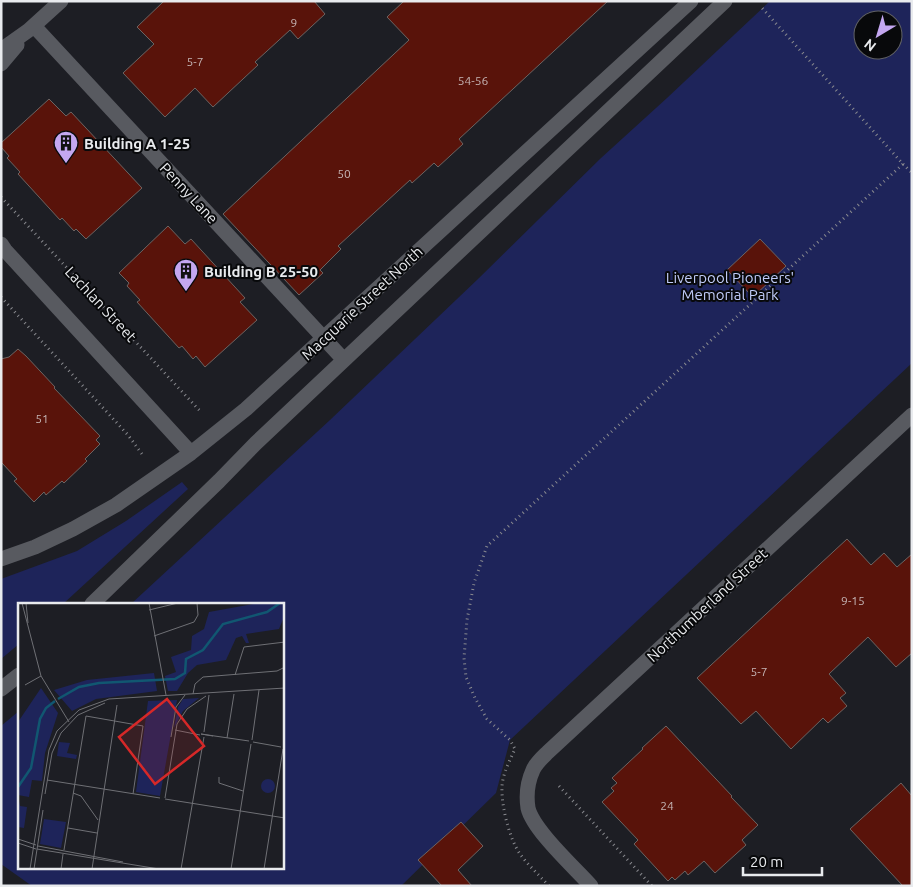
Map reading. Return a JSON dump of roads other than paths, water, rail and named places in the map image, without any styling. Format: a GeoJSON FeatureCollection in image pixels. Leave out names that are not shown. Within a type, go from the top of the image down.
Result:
{"type":"FeatureCollection","features":[{"type":"Feature","properties":{"kind":"street"},"geometry":{"type":"LineString","coordinates":[[1,64],[32,28],[61,1]]}},
{"type":"Feature","properties":{"kind":"street","name":"Macquarie Street North"},"geometry":{"type":"LineString","coordinates":[[1,559],[35,547],[73,529],[116,505],[191,453],[246,409],[691,1]]}},
{"type":"Feature","properties":{"kind":"street","name":"Macquarie Street North"},"geometry":{"type":"LineString","coordinates":[[93,603],[344,360],[725,1]]}},
{"type":"Feature","properties":{"kind":"street"},"geometry":{"type":"LineString","coordinates":[[1,50],[32,28]]}},
{"type":"Feature","properties":{"kind":"street","name":"Penny Lane"},"geometry":{"type":"LineString","coordinates":[[32,28],[344,360]]}},
{"type":"Feature","properties":{"kind":"street"},"geometry":{"type":"LineString","coordinates":[[3,247],[191,453]]}},
{"type":"Feature","properties":{"kind":"street","name":"Northumberland Street"},"geometry":{"type":"LineString","coordinates":[[592,886],[542,832],[528,809],[528,788],[534,768],[548,752],[912,415]]}},
{"type":"Feature","properties":{"kind":"street"},"geometry":{"type":"LineString","coordinates":[[1,689],[18,676]]}},
{"type":"Feature","properties":{"kind":"place","name":"Building A 1-25"},"geometry":{"type":"Point","coordinates":[66,164]}},
{"type":"Feature","properties":{"kind":"place","name":"Building B 25-50"},"geometry":{"type":"Point","coordinates":[186,292]}},
{"type":"Feature","properties":{"kind":"park label","name":"Liverpool Pioneers' Memorial Park"},"geometry":{"type":"Point","coordinates":[730,286]}}]}
